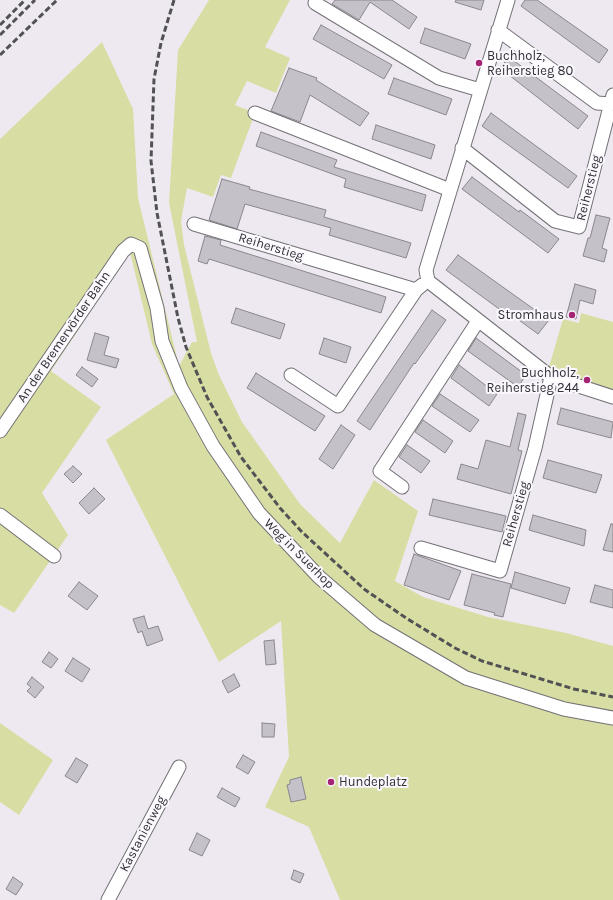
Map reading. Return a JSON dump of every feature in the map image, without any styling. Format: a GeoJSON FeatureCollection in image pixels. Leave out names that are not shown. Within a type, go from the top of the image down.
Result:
{"type":"FeatureCollection","features":[{"type":"Feature","properties":{"kind":"street"},"geometry":{"type":"LineString","coordinates":[[508,0],[426,270],[428,281],[551,377],[613,397]]}},
{"type":"Feature","properties":{"kind":"street"},"geometry":{"type":"LineString","coordinates":[[315,3],[439,78],[480,90]]}},
{"type":"Feature","properties":{"kind":"street","name":"Reiherstieg"},"geometry":{"type":"LineString","coordinates":[[462,148],[555,221],[579,227],[612,100],[597,103],[498,30]]}},
{"type":"Feature","properties":{"kind":"street"},"geometry":{"type":"LineString","coordinates":[[255,113],[450,190]]}},
{"type":"Feature","properties":{"kind":"street","name":"Reiherstieg"},"geometry":{"type":"LineString","coordinates":[[194,224],[416,290]]}},
{"type":"Feature","properties":{"kind":"street","name":"An der Bremervörder Bahn"},"geometry":{"type":"LineString","coordinates":[[0,431],[123,251],[131,244]]}},
{"type":"Feature","properties":{"kind":"street","name":"Weg in Suerhop"},"geometry":{"type":"LineString","coordinates":[[131,244],[140,248],[156,308],[162,341],[181,388],[209,439],[258,513],[319,577],[375,625],[466,678],[564,709],[613,718]]}},
{"type":"Feature","properties":{"kind":"street"},"geometry":{"type":"LineString","coordinates":[[291,375],[338,406],[416,290],[428,281]]}},
{"type":"Feature","properties":{"kind":"street"},"geometry":{"type":"LineString","coordinates":[[402,487],[380,471],[478,321]]}},
{"type":"Feature","properties":{"kind":"street","name":"Reiherstieg"},"geometry":{"type":"LineString","coordinates":[[421,548],[500,571],[535,448],[551,377]]}},
{"type":"Feature","properties":{"kind":"street"},"geometry":{"type":"LineString","coordinates":[[0,515],[54,556]]}},
{"type":"Feature","properties":{"kind":"street","name":"Kastanienweg"},"geometry":{"type":"LineString","coordinates":[[108,900],[179,767]]}},
{"type":"Feature","properties":{"kind":"green space"},"geometry":{"type":"Polygon","coordinates":[[[209,0],[290,0],[265,47],[290,58],[276,93],[247,81],[235,105],[255,113],[231,178],[221,175],[213,197],[187,188],[181,221],[184,245],[211,353],[219,375],[242,422],[300,504],[340,543],[374,480],[418,511],[395,581],[423,597],[488,617],[566,633],[613,646],[613,900],[340,900],[309,827],[265,807],[289,757],[281,621],[219,662],[106,440],[174,394],[152,344],[130,252],[51,371],[101,407],[42,493],[68,535],[14,613],[0,605],[0,139],[102,42],[133,109],[138,198],[179,366],[192,342],[197,342],[169,203],[178,50],[209,0]]]}},
{"type":"Feature","properties":{"kind":"green space"},"geometry":{"type":"Polygon","coordinates":[[[581,313],[613,322],[613,397],[547,374],[563,319],[579,323],[581,313]]]}},
{"type":"Feature","properties":{"kind":"green space"},"geometry":{"type":"Polygon","coordinates":[[[0,723],[53,760],[19,815],[0,802],[0,723]]]}},
{"type":"Feature","properties":{"kind":"building"},"geometry":{"type":"Polygon","coordinates":[[[335,0],[392,0],[417,17],[409,29],[370,2],[359,20],[332,4],[335,0]]]}},
{"type":"Feature","properties":{"kind":"building"},"geometry":{"type":"Polygon","coordinates":[[[456,0],[484,0],[481,10],[455,2],[456,0]]]}},
{"type":"Feature","properties":{"kind":"building"},"geometry":{"type":"Polygon","coordinates":[[[525,0],[537,0],[608,50],[599,63],[521,6],[525,0]]]}},
{"type":"Feature","properties":{"kind":"building"},"geometry":{"type":"Polygon","coordinates":[[[321,25],[392,65],[384,79],[313,39],[321,25]]]}},
{"type":"Feature","properties":{"kind":"building"},"geometry":{"type":"Polygon","coordinates":[[[425,28],[471,44],[465,59],[420,43],[425,28]]]}},
{"type":"Feature","properties":{"kind":"building"},"geometry":{"type":"Polygon","coordinates":[[[509,57],[588,116],[578,129],[500,68],[509,57]]]}},
{"type":"Feature","properties":{"kind":"building"},"geometry":{"type":"Polygon","coordinates":[[[289,68],[317,78],[316,80],[369,113],[360,126],[310,95],[300,122],[271,111],[289,68]]]}},
{"type":"Feature","properties":{"kind":"building"},"geometry":{"type":"Polygon","coordinates":[[[394,78],[452,99],[446,115],[388,94],[394,78]]]}},
{"type":"Feature","properties":{"kind":"building"},"geometry":{"type":"Polygon","coordinates":[[[491,113],[577,176],[568,188],[482,126],[491,113]]]}},
{"type":"Feature","properties":{"kind":"building"},"geometry":{"type":"Polygon","coordinates":[[[376,125],[435,145],[431,159],[372,139],[376,125]]]}},
{"type":"Feature","properties":{"kind":"building"},"geometry":{"type":"Polygon","coordinates":[[[261,132],[337,160],[334,167],[426,195],[422,211],[344,187],[346,179],[256,146],[261,132]]]}},
{"type":"Feature","properties":{"kind":"building"},"geometry":{"type":"Polygon","coordinates":[[[472,177],[519,212],[520,210],[559,239],[548,253],[462,189],[472,177]]]}},
{"type":"Feature","properties":{"kind":"building"},"geometry":{"type":"Polygon","coordinates":[[[222,179],[250,187],[249,189],[326,210],[324,217],[411,243],[406,258],[329,235],[331,228],[245,204],[237,229],[209,220],[222,179]]]}},
{"type":"Feature","properties":{"kind":"building"},"geometry":{"type":"Polygon","coordinates":[[[596,215],[610,218],[602,248],[607,250],[604,262],[583,256],[588,238],[590,238],[596,215]]]}},
{"type":"Feature","properties":{"kind":"building"},"geometry":{"type":"Polygon","coordinates":[[[205,236],[221,240],[220,245],[386,297],[381,313],[209,259],[207,264],[198,261],[205,236]]]}},
{"type":"Feature","properties":{"kind":"building"},"geometry":{"type":"Polygon","coordinates":[[[458,255],[549,320],[538,334],[512,315],[510,317],[446,270],[458,255]]]}},
{"type":"Feature","properties":{"kind":"building"},"geometry":{"type":"Polygon","coordinates":[[[575,284],[596,290],[593,304],[580,300],[576,319],[566,317],[575,284]]]}},
{"type":"Feature","properties":{"kind":"building"},"geometry":{"type":"Polygon","coordinates":[[[236,308],[285,324],[280,339],[231,323],[236,308]]]}},
{"type":"Feature","properties":{"kind":"building"},"geometry":{"type":"Polygon","coordinates":[[[432,310],[446,320],[415,364],[414,363],[370,430],[357,421],[432,310]]]}},
{"type":"Feature","properties":{"kind":"building"},"geometry":{"type":"Polygon","coordinates":[[[95,333],[109,337],[104,355],[119,359],[116,368],[87,360],[95,333]]]}},
{"type":"Feature","properties":{"kind":"building"},"geometry":{"type":"Polygon","coordinates":[[[324,338],[351,347],[346,363],[319,354],[324,338]]]}},
{"type":"Feature","properties":{"kind":"building"},"geometry":{"type":"Polygon","coordinates":[[[476,338],[526,375],[518,387],[468,351],[476,338]]]}},
{"type":"Feature","properties":{"kind":"building"},"geometry":{"type":"Polygon","coordinates":[[[459,365],[497,394],[489,406],[451,378],[459,365]]]}},
{"type":"Feature","properties":{"kind":"building"},"geometry":{"type":"Polygon","coordinates":[[[82,367],[98,379],[92,387],[76,375],[82,367]]]}},
{"type":"Feature","properties":{"kind":"building"},"geometry":{"type":"Polygon","coordinates":[[[256,373],[325,416],[315,431],[247,388],[256,373]]]}},
{"type":"Feature","properties":{"kind":"building"},"geometry":{"type":"Polygon","coordinates":[[[440,394],[479,420],[470,432],[432,406],[440,394]]]}},
{"type":"Feature","properties":{"kind":"building"},"geometry":{"type":"Polygon","coordinates":[[[561,408],[613,422],[611,438],[557,424],[561,408]]]}},
{"type":"Feature","properties":{"kind":"building"},"geometry":{"type":"Polygon","coordinates":[[[518,413],[526,415],[518,450],[522,451],[511,494],[457,479],[461,464],[478,469],[486,440],[510,447],[518,413]]]}},
{"type":"Feature","properties":{"kind":"building"},"geometry":{"type":"Polygon","coordinates":[[[423,420],[453,441],[445,453],[415,432],[423,420]]]}},
{"type":"Feature","properties":{"kind":"building"},"geometry":{"type":"Polygon","coordinates":[[[341,425],[355,435],[333,469],[319,459],[341,425]]]}},
{"type":"Feature","properties":{"kind":"building"},"geometry":{"type":"Polygon","coordinates":[[[407,445],[430,461],[421,473],[399,457],[407,445]]]}},
{"type":"Feature","properties":{"kind":"building"},"geometry":{"type":"Polygon","coordinates":[[[548,460],[602,475],[596,493],[543,478],[548,460]]]}},
{"type":"Feature","properties":{"kind":"building"},"geometry":{"type":"Polygon","coordinates":[[[73,466],[82,474],[73,483],[64,474],[73,466]]]}},
{"type":"Feature","properties":{"kind":"building"},"geometry":{"type":"Polygon","coordinates":[[[94,488],[105,499],[89,514],[79,503],[94,488]]]}},
{"type":"Feature","properties":{"kind":"building"},"geometry":{"type":"Polygon","coordinates":[[[433,499],[506,516],[502,532],[429,515],[433,499]]]}},
{"type":"Feature","properties":{"kind":"building"},"geometry":{"type":"Polygon","coordinates":[[[533,515],[586,530],[584,546],[529,530],[533,515]]]}},
{"type":"Feature","properties":{"kind":"building"},"geometry":{"type":"Polygon","coordinates":[[[611,524],[613,524],[613,552],[603,550],[611,524]]]}},
{"type":"Feature","properties":{"kind":"building"},"geometry":{"type":"Polygon","coordinates":[[[414,554],[461,571],[449,600],[404,585],[414,554]]]}},
{"type":"Feature","properties":{"kind":"building"},"geometry":{"type":"Polygon","coordinates":[[[515,572],[570,588],[565,604],[511,588],[515,572]]]}},
{"type":"Feature","properties":{"kind":"building"},"geometry":{"type":"Polygon","coordinates":[[[472,574],[511,584],[503,617],[494,615],[495,613],[464,605],[472,574]]]}},
{"type":"Feature","properties":{"kind":"building"},"geometry":{"type":"Polygon","coordinates":[[[79,582],[98,596],[87,610],[68,596],[79,582]]]}},
{"type":"Feature","properties":{"kind":"building"},"geometry":{"type":"Polygon","coordinates":[[[595,585],[613,590],[613,608],[590,602],[595,585]]]}},
{"type":"Feature","properties":{"kind":"building"},"geometry":{"type":"Polygon","coordinates":[[[144,616],[148,629],[158,626],[163,640],[147,646],[142,631],[138,633],[133,619],[144,616]]]}},
{"type":"Feature","properties":{"kind":"building"},"geometry":{"type":"Polygon","coordinates":[[[274,640],[276,664],[266,665],[264,641],[274,640]]]}},
{"type":"Feature","properties":{"kind":"building"},"geometry":{"type":"Polygon","coordinates":[[[49,652],[58,659],[51,668],[42,662],[49,652]]]}},
{"type":"Feature","properties":{"kind":"building"},"geometry":{"type":"Polygon","coordinates":[[[73,658],[90,669],[82,682],[65,671],[73,658]]]}},
{"type":"Feature","properties":{"kind":"building"},"geometry":{"type":"Polygon","coordinates":[[[234,674],[240,686],[228,693],[222,681],[234,674]]]}},
{"type":"Feature","properties":{"kind":"building"},"geometry":{"type":"Polygon","coordinates":[[[32,677],[44,687],[35,698],[27,691],[31,687],[27,684],[32,677]]]}},
{"type":"Feature","properties":{"kind":"building"},"geometry":{"type":"Polygon","coordinates":[[[262,723],[275,724],[274,737],[262,737],[262,723]]]}},
{"type":"Feature","properties":{"kind":"building"},"geometry":{"type":"Polygon","coordinates":[[[243,755],[255,762],[248,774],[236,767],[243,755]]]}},
{"type":"Feature","properties":{"kind":"building"},"geometry":{"type":"Polygon","coordinates":[[[76,758],[88,765],[77,783],[65,776],[76,758]]]}},
{"type":"Feature","properties":{"kind":"building"},"geometry":{"type":"Polygon","coordinates":[[[301,777],[306,799],[291,802],[287,785],[290,784],[290,780],[301,777]]]}},
{"type":"Feature","properties":{"kind":"building"},"geometry":{"type":"Polygon","coordinates":[[[222,788],[240,798],[235,807],[217,797],[222,788]]]}},
{"type":"Feature","properties":{"kind":"building"},"geometry":{"type":"Polygon","coordinates":[[[197,833],[210,840],[202,856],[189,850],[197,833]]]}},
{"type":"Feature","properties":{"kind":"building"},"geometry":{"type":"Polygon","coordinates":[[[294,870],[304,874],[300,883],[291,879],[294,870]]]}},
{"type":"Feature","properties":{"kind":"building"},"geometry":{"type":"Polygon","coordinates":[[[13,877],[23,884],[16,895],[6,889],[13,877]]]}},
{"type":"Feature","properties":{"kind":"railway"},"geometry":{"type":"LineString","coordinates":[[0,25],[25,0]]}},
{"type":"Feature","properties":{"kind":"railway"},"geometry":{"type":"LineString","coordinates":[[0,35],[35,0]]}},
{"type":"Feature","properties":{"kind":"railway"},"geometry":{"type":"LineString","coordinates":[[0,55],[57,0]]}},
{"type":"Feature","properties":{"kind":"railway"},"geometry":{"type":"LineString","coordinates":[[174,0],[161,43],[154,79],[151,161],[157,213],[178,318],[186,347],[207,397],[241,457],[280,508],[302,532],[364,589],[406,618],[455,648],[482,661],[574,689],[613,697]]}},
{"type":"Feature","properties":{"kind":"place","name":"Buchholz, Reiherstieg 80"},"geometry":{"type":"Point","coordinates":[479,63]}},
{"type":"Feature","properties":{"kind":"place","name":"Stromhaus"},"geometry":{"type":"Point","coordinates":[572,315]}},
{"type":"Feature","properties":{"kind":"place","name":"Buchholz, Reiherstieg 244"},"geometry":{"type":"Point","coordinates":[587,380]}},
{"type":"Feature","properties":{"kind":"place","name":"Hundeplatz"},"geometry":{"type":"Point","coordinates":[331,782]}}]}
